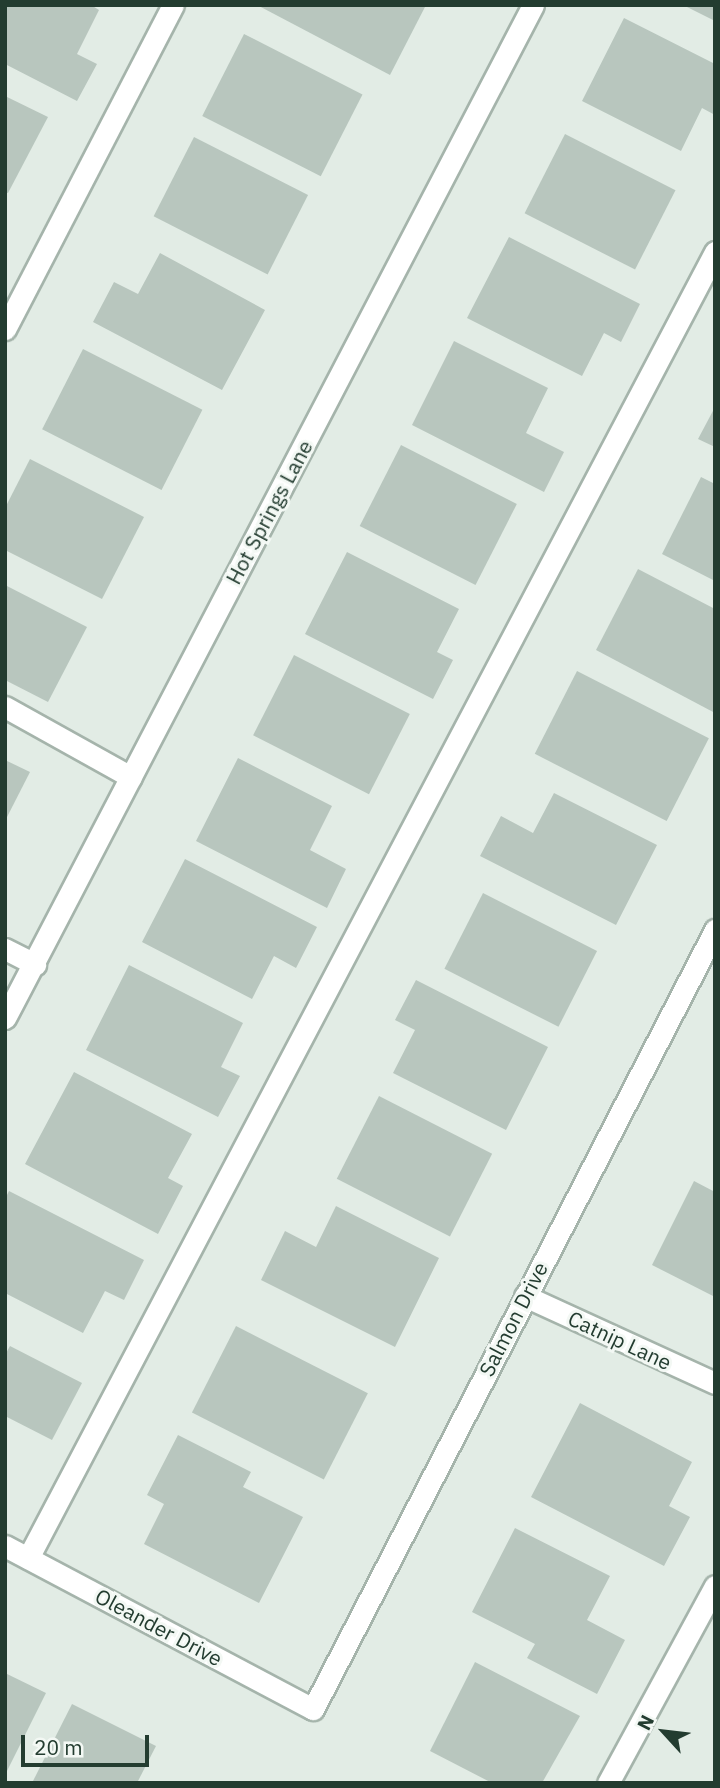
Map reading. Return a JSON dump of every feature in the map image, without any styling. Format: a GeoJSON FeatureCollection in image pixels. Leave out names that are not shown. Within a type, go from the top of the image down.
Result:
{"type":"FeatureCollection","features":[{"type":"Feature","properties":{"kind":"street"},"geometry":{"type":"LineString","coordinates":[[5,330],[173,5]]}},
{"type":"Feature","properties":{"kind":"street","name":"Hot Springs Lane"},"geometry":{"type":"LineString","coordinates":[[5,1018],[533,5]]}},
{"type":"Feature","properties":{"kind":"street"},"geometry":{"type":"LineString","coordinates":[[28,1558],[715,252]]}},
{"type":"Feature","properties":{"kind":"street"},"geometry":{"type":"LineString","coordinates":[[5,707],[131,777]]}},
{"type":"Feature","properties":{"kind":"street","name":"Salmon Drive"},"geometry":{"type":"LineString","coordinates":[[313,1709],[715,930]]}},
{"type":"Feature","properties":{"kind":"street"},"geometry":{"type":"LineString","coordinates":[[5,949],[35,964]]}},
{"type":"Feature","properties":{"kind":"street","name":"Catnip Lane"},"geometry":{"type":"LineString","coordinates":[[525,1296],[715,1383]]}},
{"type":"Feature","properties":{"kind":"street","name":"Oleander Drive"},"geometry":{"type":"LineString","coordinates":[[5,1546],[313,1709]]}},
{"type":"Feature","properties":{"kind":"street"},"geometry":{"type":"LineString","coordinates":[[608,1783],[715,1586]]}},
{"type":"Feature","properties":{"kind":"building"},"geometry":{"type":"Polygon","coordinates":[[[5,5],[91,5],[99,10],[77,54],[97,64],[77,101],[5,64],[5,5]]]}},
{"type":"Feature","properties":{"kind":"building"},"geometry":{"type":"Polygon","coordinates":[[[257,5],[426,5],[390,75],[257,5]]]}},
{"type":"Feature","properties":{"kind":"building"},"geometry":{"type":"Polygon","coordinates":[[[683,5],[715,5],[715,21],[683,5]]]}},
{"type":"Feature","properties":{"kind":"building"},"geometry":{"type":"Polygon","coordinates":[[[624,18],[715,64],[715,115],[702,108],[681,151],[582,101],[624,18]]]}},
{"type":"Feature","properties":{"kind":"building"},"geometry":{"type":"Polygon","coordinates":[[[244,34],[363,94],[321,176],[202,116],[244,34]]]}},
{"type":"Feature","properties":{"kind":"building"},"geometry":{"type":"Polygon","coordinates":[[[5,96],[48,117],[8,193],[5,192],[5,96]]]}},
{"type":"Feature","properties":{"kind":"building"},"geometry":{"type":"Polygon","coordinates":[[[565,134],[675,190],[635,270],[525,213],[565,134]]]}},
{"type":"Feature","properties":{"kind":"building"},"geometry":{"type":"Polygon","coordinates":[[[194,137],[308,195],[268,274],[154,216],[194,137]]]}},
{"type":"Feature","properties":{"kind":"building"},"geometry":{"type":"Polygon","coordinates":[[[509,237],[640,304],[621,342],[604,333],[582,376],[467,318],[509,237]]]}},
{"type":"Feature","properties":{"kind":"building"},"geometry":{"type":"Polygon","coordinates":[[[160,253],[265,310],[222,390],[93,322],[114,282],[138,294],[160,253]]]}},
{"type":"Feature","properties":{"kind":"building"},"geometry":{"type":"Polygon","coordinates":[[[454,341],[548,388],[526,433],[564,452],[544,492],[412,425],[454,341]]]}},
{"type":"Feature","properties":{"kind":"building"},"geometry":{"type":"Polygon","coordinates":[[[83,349],[202,410],[162,490],[42,429],[83,349]]]}},
{"type":"Feature","properties":{"kind":"building"},"geometry":{"type":"Polygon","coordinates":[[[715,407],[715,447],[698,439],[715,407]]]}},
{"type":"Feature","properties":{"kind":"building"},"geometry":{"type":"Polygon","coordinates":[[[401,445],[517,504],[476,585],[360,526],[401,445]]]}},
{"type":"Feature","properties":{"kind":"building"},"geometry":{"type":"Polygon","coordinates":[[[30,459],[144,517],[102,599],[5,550],[5,508],[30,459]]]}},
{"type":"Feature","properties":{"kind":"building"},"geometry":{"type":"Polygon","coordinates":[[[701,477],[715,484],[715,581],[662,554],[701,477]]]}},
{"type":"Feature","properties":{"kind":"building"},"geometry":{"type":"Polygon","coordinates":[[[347,552],[459,609],[437,652],[453,660],[433,699],[305,634],[347,552]]]}},
{"type":"Feature","properties":{"kind":"building"},"geometry":{"type":"Polygon","coordinates":[[[638,569],[715,609],[715,713],[596,650],[638,569]]]}},
{"type":"Feature","properties":{"kind":"building"},"geometry":{"type":"Polygon","coordinates":[[[5,585],[87,627],[48,702],[5,680],[5,585]]]}},
{"type":"Feature","properties":{"kind":"building"},"geometry":{"type":"Polygon","coordinates":[[[294,655],[410,714],[369,794],[253,735],[294,655]]]}},
{"type":"Feature","properties":{"kind":"building"},"geometry":{"type":"Polygon","coordinates":[[[577,671],[709,738],[667,821],[535,754],[577,671]]]}},
{"type":"Feature","properties":{"kind":"building"},"geometry":{"type":"Polygon","coordinates":[[[238,758],[332,806],[310,850],[346,869],[327,908],[196,841],[238,758]]]}},
{"type":"Feature","properties":{"kind":"building"},"geometry":{"type":"Polygon","coordinates":[[[5,760],[30,772],[5,821],[5,760]]]}},
{"type":"Feature","properties":{"kind":"building"},"geometry":{"type":"Polygon","coordinates":[[[554,793],[657,845],[616,925],[480,856],[501,816],[533,833],[554,793]]]}},
{"type":"Feature","properties":{"kind":"building"},"geometry":{"type":"Polygon","coordinates":[[[185,859],[317,927],[296,968],[274,956],[252,999],[142,942],[185,859]]]}},
{"type":"Feature","properties":{"kind":"building"},"geometry":{"type":"Polygon","coordinates":[[[483,893],[597,951],[558,1027],[444,969],[483,893]]]}},
{"type":"Feature","properties":{"kind":"building"},"geometry":{"type":"Polygon","coordinates":[[[129,965],[243,1023],[221,1067],[240,1076],[218,1117],[86,1050],[129,965]]]}},
{"type":"Feature","properties":{"kind":"building"},"geometry":{"type":"Polygon","coordinates":[[[416,980],[548,1047],[506,1130],[393,1073],[415,1030],[395,1020],[416,980]]]}},
{"type":"Feature","properties":{"kind":"building"},"geometry":{"type":"Polygon","coordinates":[[[74,1072],[192,1134],[168,1178],[183,1186],[158,1234],[25,1164],[74,1072]]]}},
{"type":"Feature","properties":{"kind":"building"},"geometry":{"type":"Polygon","coordinates":[[[379,1096],[492,1154],[450,1237],[337,1179],[379,1096]]]}},
{"type":"Feature","properties":{"kind":"building"},"geometry":{"type":"Polygon","coordinates":[[[694,1181],[715,1192],[715,1297],[652,1265],[694,1181]]]}},
{"type":"Feature","properties":{"kind":"building"},"geometry":{"type":"Polygon","coordinates":[[[9,1191],[144,1260],[124,1300],[105,1291],[83,1333],[5,1293],[5,1199],[9,1191]]]}},
{"type":"Feature","properties":{"kind":"building"},"geometry":{"type":"Polygon","coordinates":[[[336,1206],[439,1258],[395,1347],[261,1280],[285,1231],[316,1247],[336,1206]]]}},
{"type":"Feature","properties":{"kind":"building"},"geometry":{"type":"Polygon","coordinates":[[[236,1326],[368,1393],[324,1480],[192,1412],[236,1326]]]}},
{"type":"Feature","properties":{"kind":"building"},"geometry":{"type":"Polygon","coordinates":[[[10,1346],[82,1383],[52,1440],[5,1416],[5,1355],[10,1346]]]}},
{"type":"Feature","properties":{"kind":"building"},"geometry":{"type":"Polygon","coordinates":[[[580,1403],[692,1462],[669,1506],[690,1517],[664,1566],[531,1497],[580,1403]]]}},
{"type":"Feature","properties":{"kind":"building"},"geometry":{"type":"Polygon","coordinates":[[[178,1435],[251,1472],[243,1487],[303,1517],[259,1603],[144,1544],[164,1504],[147,1495],[178,1435]]]}},
{"type":"Feature","properties":{"kind":"building"},"geometry":{"type":"Polygon","coordinates":[[[515,1528],[610,1576],[587,1620],[625,1640],[597,1694],[527,1658],[535,1644],[472,1612],[515,1528]]]}},
{"type":"Feature","properties":{"kind":"building"},"geometry":{"type":"Polygon","coordinates":[[[475,1662],[580,1716],[542,1783],[492,1783],[430,1751],[475,1662]]]}},
{"type":"Feature","properties":{"kind":"building"},"geometry":{"type":"Polygon","coordinates":[[[5,1673],[46,1693],[5,1775],[5,1673]]]}},
{"type":"Feature","properties":{"kind":"building"},"geometry":{"type":"Polygon","coordinates":[[[72,1704],[156,1746],[137,1783],[32,1783],[72,1704]]]}}]}
